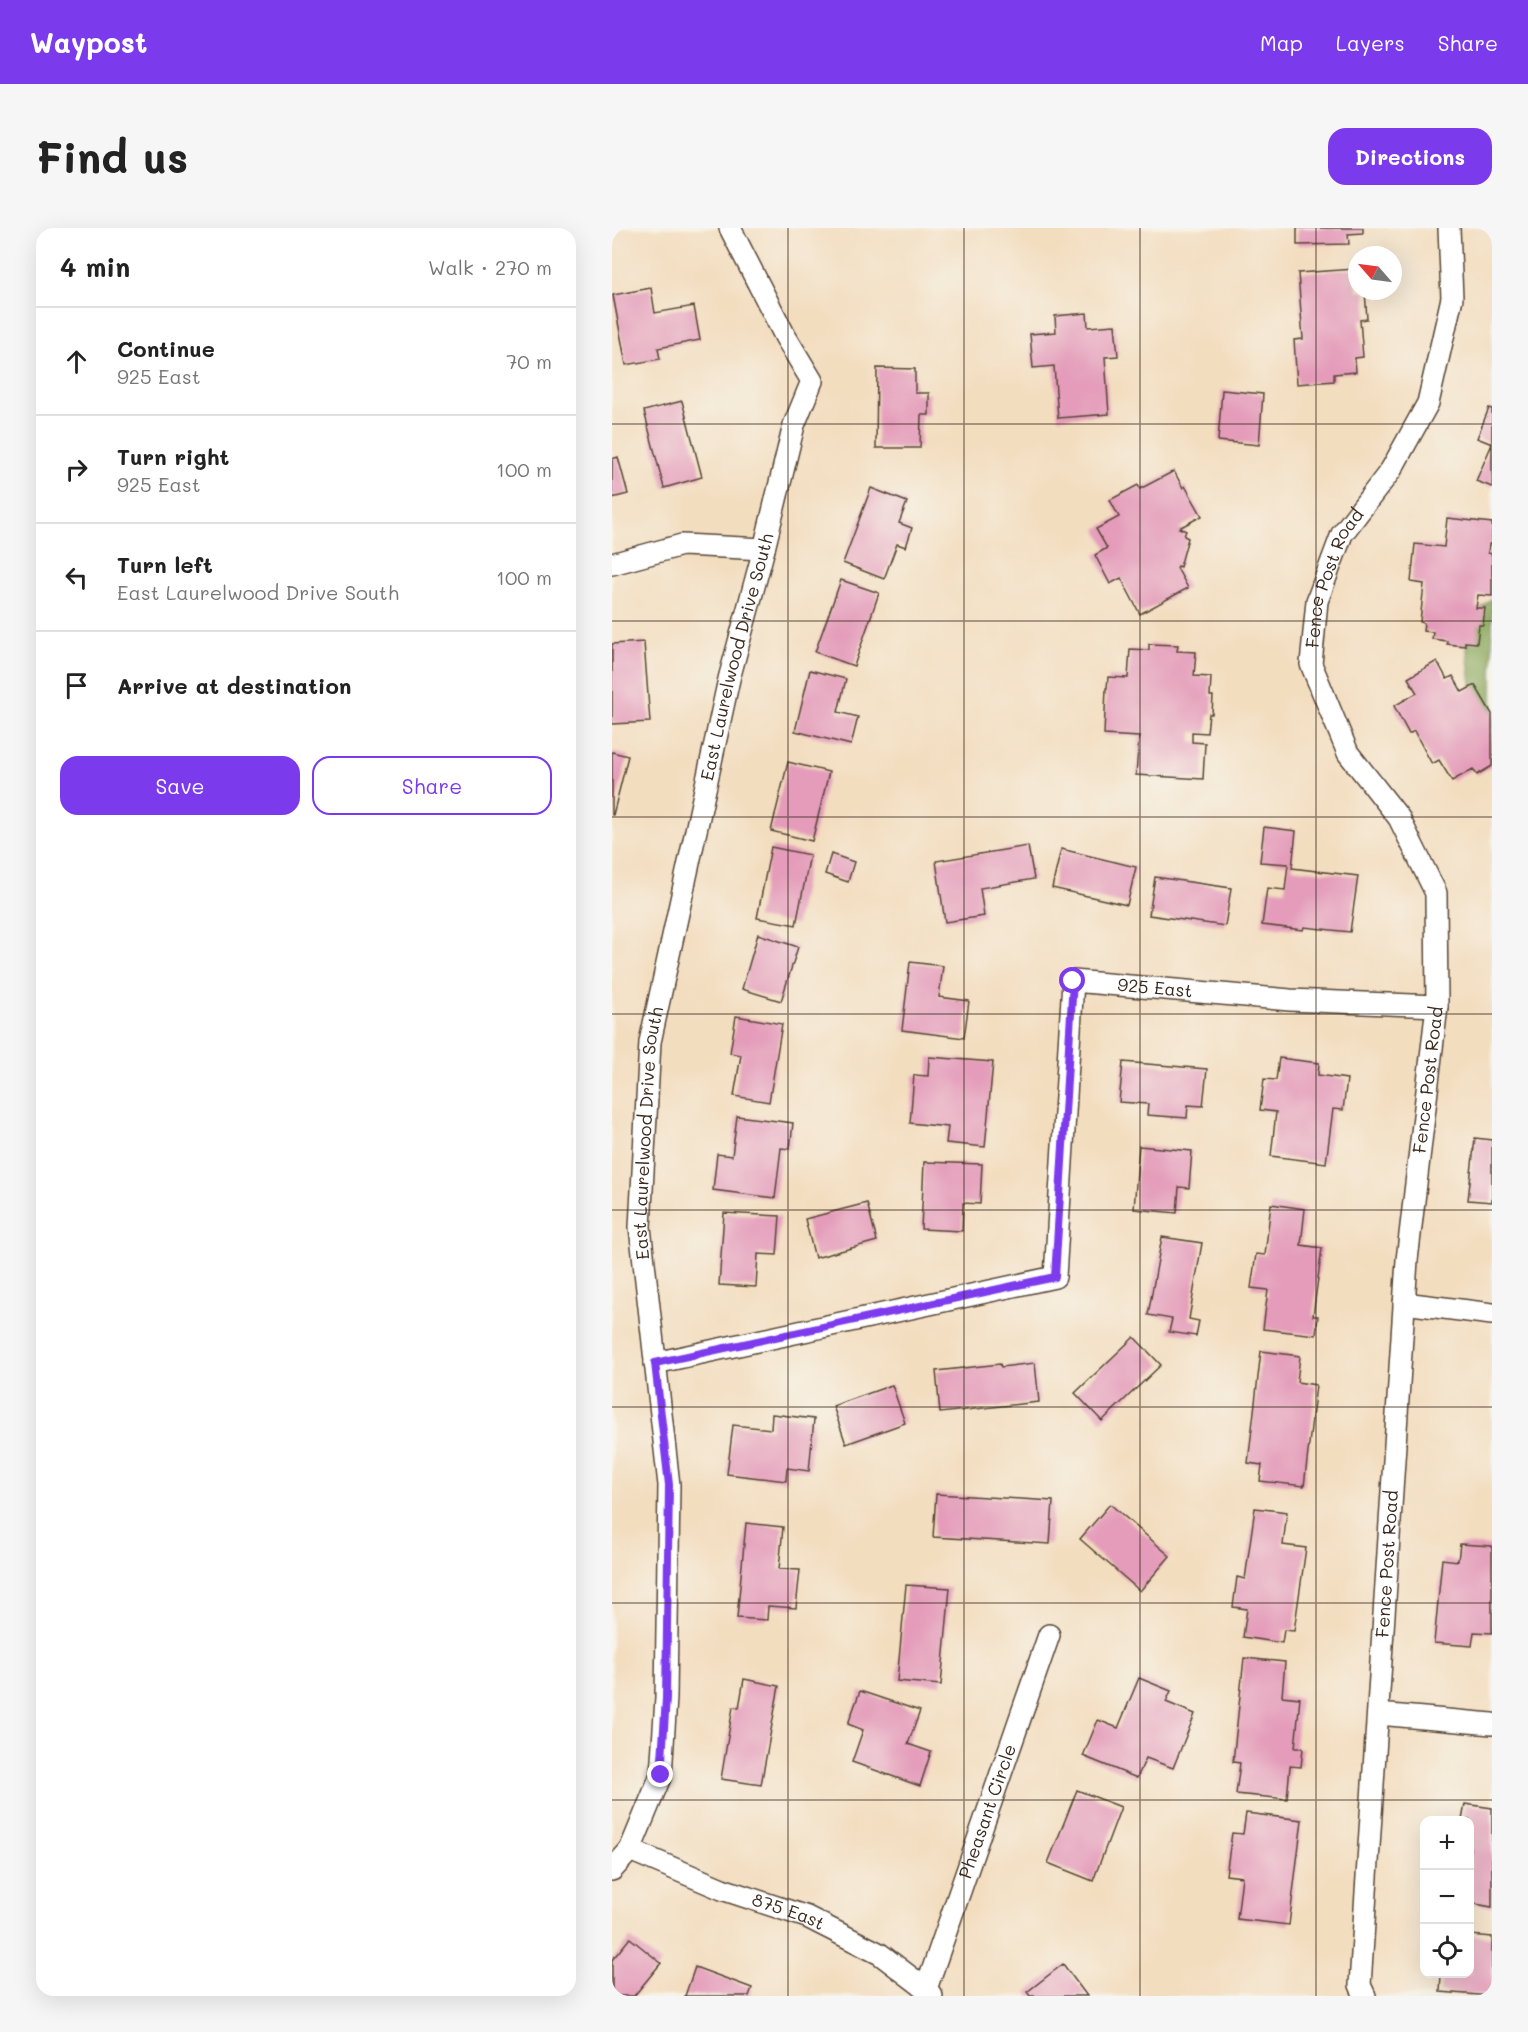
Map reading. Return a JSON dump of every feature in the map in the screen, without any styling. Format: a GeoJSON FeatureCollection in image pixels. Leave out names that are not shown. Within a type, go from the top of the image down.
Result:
{"type":"FeatureCollection","features":[{"type":"Feature","properties":{"kind":"street","name":"East Laurelwood Drive South"},"geometry":{"type":"LineString","coordinates":[[612,1870],[630,1850],[661,1775],[666,1698],[669,1485],[640,1227],[650,1042],[729,679],[794,425],[812,381],[785,336],[730,228]]}},
{"type":"Feature","properties":{"kind":"street","name":"Fence Post Road"},"geometry":{"type":"LineString","coordinates":[[1365,1996],[1360,1985],[1408,1248],[1437,1006],[1436,893],[1399,818],[1348,753],[1311,664],[1317,601],[1342,534],[1391,470],[1428,403],[1452,298],[1449,228]]}},
{"type":"Feature","properties":{"kind":"street"},"geometry":{"type":"LineString","coordinates":[[612,564],[682,545],[764,549]]}},
{"type":"Feature","properties":{"kind":"street","name":"925 East"},"geometry":{"type":"LineString","coordinates":[[655,1363],[1055,1277],[1073,981],[1290,1000],[1437,1006]]}},
{"type":"Feature","properties":{"kind":"street"},"geometry":{"type":"LineString","coordinates":[[1404,1303],[1492,1314]]}},
{"type":"Feature","properties":{"kind":"street","name":"Pheasant Circle"},"geometry":{"type":"LineString","coordinates":[[929,1992],[1049,1635]]}},
{"type":"Feature","properties":{"kind":"street"},"geometry":{"type":"LineString","coordinates":[[1378,1714],[1492,1724]]}},
{"type":"Feature","properties":{"kind":"street","name":"875 East"},"geometry":{"type":"LineString","coordinates":[[630,1850],[722,1889],[807,1917],[879,1954],[929,1992]]}},
{"type":"Feature","properties":{"kind":"green space"},"geometry":{"type":"Polygon","coordinates":[[[1492,598],[1492,726],[1474,707],[1464,625],[1492,598]]]}},
{"type":"Feature","properties":{"kind":"building"},"geometry":{"type":"Polygon","coordinates":[[[1297,228],[1363,228],[1363,233],[1348,234],[1349,244],[1297,245],[1297,228]]]}},
{"type":"Feature","properties":{"kind":"building"},"geometry":{"type":"Polygon","coordinates":[[[1348,269],[1348,300],[1366,300],[1367,319],[1360,320],[1363,357],[1355,358],[1356,372],[1334,374],[1334,381],[1297,384],[1294,340],[1303,339],[1298,273],[1348,269]]]}},
{"type":"Feature","properties":{"kind":"building"},"geometry":{"type":"Polygon","coordinates":[[[651,288],[655,313],[694,306],[700,340],[658,348],[660,359],[626,365],[613,295],[651,288]]]}},
{"type":"Feature","properties":{"kind":"building"},"geometry":{"type":"Polygon","coordinates":[[[1087,313],[1088,327],[1115,325],[1118,356],[1105,357],[1109,414],[1058,418],[1054,366],[1033,368],[1030,334],[1056,332],[1055,316],[1087,313]]]}},
{"type":"Feature","properties":{"kind":"building"},"geometry":{"type":"Polygon","coordinates":[[[877,368],[915,369],[915,393],[929,393],[929,415],[921,415],[920,448],[876,448],[877,368]]]}},
{"type":"Feature","properties":{"kind":"building"},"geometry":{"type":"Polygon","coordinates":[[[1222,390],[1263,394],[1259,445],[1218,441],[1222,390]]]}},
{"type":"Feature","properties":{"kind":"building"},"geometry":{"type":"Polygon","coordinates":[[[682,401],[702,477],[664,488],[644,411],[682,401]]]}},
{"type":"Feature","properties":{"kind":"building"},"geometry":{"type":"Polygon","coordinates":[[[1489,408],[1492,409],[1492,444],[1477,438],[1489,408]]]}},
{"type":"Feature","properties":{"kind":"building"},"geometry":{"type":"Polygon","coordinates":[[[1492,444],[1492,487],[1476,481],[1492,444]]]}},
{"type":"Feature","properties":{"kind":"building"},"geometry":{"type":"Polygon","coordinates":[[[618,457],[628,494],[612,498],[612,459],[618,457]]]}},
{"type":"Feature","properties":{"kind":"building"},"geometry":{"type":"Polygon","coordinates":[[[1174,471],[1202,516],[1179,528],[1186,531],[1184,536],[1188,538],[1180,567],[1177,568],[1188,588],[1140,614],[1121,578],[1110,584],[1095,555],[1107,548],[1096,529],[1119,517],[1110,500],[1138,485],[1140,489],[1174,471]]]}},
{"type":"Feature","properties":{"kind":"building"},"geometry":{"type":"Polygon","coordinates":[[[871,488],[907,502],[899,523],[912,528],[906,547],[897,544],[884,579],[843,563],[871,488]]]}},
{"type":"Feature","properties":{"kind":"building"},"geometry":{"type":"Polygon","coordinates":[[[1447,518],[1492,523],[1492,544],[1489,544],[1488,553],[1492,554],[1492,596],[1478,595],[1476,608],[1485,608],[1483,625],[1479,625],[1477,643],[1465,642],[1465,646],[1432,639],[1433,632],[1423,631],[1424,623],[1420,622],[1424,584],[1411,582],[1415,544],[1444,547],[1447,518]]]}},
{"type":"Feature","properties":{"kind":"building"},"geometry":{"type":"Polygon","coordinates":[[[841,580],[879,593],[854,666],[815,652],[841,580]]]}},
{"type":"Feature","properties":{"kind":"building"},"geometry":{"type":"Polygon","coordinates":[[[644,642],[650,722],[612,724],[612,644],[644,642]]]}},
{"type":"Feature","properties":{"kind":"building"},"geometry":{"type":"Polygon","coordinates":[[[1149,644],[1178,645],[1177,651],[1196,652],[1194,676],[1211,677],[1212,714],[1209,714],[1207,733],[1192,732],[1192,742],[1205,743],[1203,779],[1136,775],[1139,737],[1104,735],[1108,677],[1128,678],[1130,649],[1149,650],[1149,644]]]}},
{"type":"Feature","properties":{"kind":"building"},"geometry":{"type":"Polygon","coordinates":[[[1437,661],[1447,679],[1453,676],[1462,692],[1475,685],[1492,714],[1492,766],[1477,775],[1473,769],[1452,781],[1439,760],[1432,764],[1414,731],[1409,734],[1394,706],[1417,693],[1408,678],[1437,661]]]}},
{"type":"Feature","properties":{"kind":"building"},"geometry":{"type":"Polygon","coordinates":[[[810,670],[846,679],[838,712],[858,717],[851,745],[795,731],[810,670]]]}},
{"type":"Feature","properties":{"kind":"building"},"geometry":{"type":"Polygon","coordinates":[[[612,752],[628,756],[613,815],[612,815],[612,752]]]}},
{"type":"Feature","properties":{"kind":"building"},"geometry":{"type":"Polygon","coordinates":[[[788,762],[829,772],[812,841],[771,831],[788,762]]]}},
{"type":"Feature","properties":{"kind":"building"},"geometry":{"type":"Polygon","coordinates":[[[1264,827],[1296,831],[1292,868],[1358,876],[1350,932],[1262,925],[1267,888],[1285,890],[1288,864],[1260,862],[1264,827]]]}},
{"type":"Feature","properties":{"kind":"building"},"geometry":{"type":"Polygon","coordinates":[[[1028,846],[1034,879],[980,888],[984,916],[945,922],[936,861],[1028,846]]]}},
{"type":"Feature","properties":{"kind":"building"},"geometry":{"type":"Polygon","coordinates":[[[771,847],[810,855],[796,925],[757,918],[771,847]]]}},
{"type":"Feature","properties":{"kind":"building"},"geometry":{"type":"Polygon","coordinates":[[[1061,849],[1136,867],[1127,905],[1052,888],[1061,849]]]}},
{"type":"Feature","properties":{"kind":"building"},"geometry":{"type":"Polygon","coordinates":[[[831,854],[854,862],[848,882],[825,874],[831,854]]]}},
{"type":"Feature","properties":{"kind":"building"},"geometry":{"type":"Polygon","coordinates":[[[1155,877],[1231,888],[1225,926],[1149,915],[1155,877]]]}},
{"type":"Feature","properties":{"kind":"building"},"geometry":{"type":"Polygon","coordinates":[[[758,934],[798,947],[781,1001],[742,989],[758,934]]]}},
{"type":"Feature","properties":{"kind":"building"},"geometry":{"type":"Polygon","coordinates":[[[910,962],[943,966],[939,997],[969,1001],[964,1038],[902,1030],[910,962]]]}},
{"type":"Feature","properties":{"kind":"building"},"geometry":{"type":"Polygon","coordinates":[[[736,1016],[782,1024],[769,1102],[734,1096],[741,1055],[730,1053],[736,1016]]]}},
{"type":"Feature","properties":{"kind":"building"},"geometry":{"type":"Polygon","coordinates":[[[929,1057],[993,1062],[985,1147],[946,1143],[948,1127],[910,1123],[914,1075],[928,1076],[929,1057]]]}},
{"type":"Feature","properties":{"kind":"building"},"geometry":{"type":"Polygon","coordinates":[[[1279,1058],[1319,1063],[1318,1075],[1347,1079],[1343,1110],[1333,1109],[1326,1163],[1271,1156],[1276,1112],[1260,1110],[1264,1079],[1276,1080],[1279,1058]]]}},
{"type":"Feature","properties":{"kind":"building"},"geometry":{"type":"Polygon","coordinates":[[[1123,1062],[1207,1069],[1203,1106],[1188,1105],[1187,1118],[1147,1115],[1148,1104],[1119,1102],[1123,1062]]]}},
{"type":"Feature","properties":{"kind":"building"},"geometry":{"type":"Polygon","coordinates":[[[737,1116],[793,1123],[790,1149],[781,1148],[775,1198],[713,1190],[717,1154],[732,1156],[737,1116]]]}},
{"type":"Feature","properties":{"kind":"building"},"geometry":{"type":"Polygon","coordinates":[[[1475,1138],[1492,1140],[1492,1202],[1468,1200],[1475,1138]]]}},
{"type":"Feature","properties":{"kind":"building"},"geometry":{"type":"Polygon","coordinates":[[[1139,1146],[1192,1151],[1189,1188],[1179,1187],[1177,1213],[1134,1209],[1139,1146]]]}},
{"type":"Feature","properties":{"kind":"building"},"geometry":{"type":"Polygon","coordinates":[[[924,1162],[982,1164],[980,1204],[963,1203],[962,1231],[921,1229],[924,1162]]]}},
{"type":"Feature","properties":{"kind":"building"},"geometry":{"type":"Polygon","coordinates":[[[867,1203],[877,1241],[815,1258],[805,1219],[867,1203]]]}},
{"type":"Feature","properties":{"kind":"building"},"geometry":{"type":"Polygon","coordinates":[[[1271,1204],[1305,1209],[1301,1245],[1322,1248],[1313,1316],[1318,1316],[1316,1335],[1263,1329],[1268,1290],[1251,1288],[1256,1254],[1265,1255],[1271,1204]]]}},
{"type":"Feature","properties":{"kind":"building"},"geometry":{"type":"Polygon","coordinates":[[[724,1213],[780,1216],[777,1255],[758,1254],[756,1287],[719,1285],[724,1213]]]}},
{"type":"Feature","properties":{"kind":"building"},"geometry":{"type":"Polygon","coordinates":[[[1162,1237],[1202,1243],[1189,1319],[1199,1321],[1196,1336],[1169,1332],[1172,1319],[1148,1315],[1162,1237]]]}},
{"type":"Feature","properties":{"kind":"building"},"geometry":{"type":"Polygon","coordinates":[[[1134,1337],[1161,1365],[1102,1421],[1075,1393],[1134,1337]]]}},
{"type":"Feature","properties":{"kind":"building"},"geometry":{"type":"Polygon","coordinates":[[[1261,1351],[1300,1356],[1297,1382],[1316,1385],[1304,1486],[1260,1481],[1262,1465],[1248,1463],[1261,1351]]]}},
{"type":"Feature","properties":{"kind":"building"},"geometry":{"type":"Polygon","coordinates":[[[1035,1363],[1039,1402],[940,1413],[936,1371],[1000,1364],[1001,1367],[1035,1363]]]}},
{"type":"Feature","properties":{"kind":"building"},"geometry":{"type":"Polygon","coordinates":[[[892,1385],[905,1423],[846,1444],[833,1406],[892,1385]]]}},
{"type":"Feature","properties":{"kind":"building"},"geometry":{"type":"Polygon","coordinates":[[[772,1414],[814,1419],[809,1471],[787,1468],[786,1481],[727,1474],[733,1425],[771,1429],[772,1414]]]}},
{"type":"Feature","properties":{"kind":"building"},"geometry":{"type":"Polygon","coordinates":[[[936,1494],[1053,1501],[1050,1544],[933,1537],[936,1494]]]}},
{"type":"Feature","properties":{"kind":"building"},"geometry":{"type":"Polygon","coordinates":[[[1110,1504],[1170,1556],[1140,1591],[1080,1539],[1110,1504]]]}},
{"type":"Feature","properties":{"kind":"building"},"geometry":{"type":"Polygon","coordinates":[[[1255,1508],[1287,1512],[1283,1545],[1306,1548],[1294,1631],[1284,1630],[1282,1643],[1243,1637],[1247,1609],[1233,1607],[1237,1577],[1245,1579],[1255,1508]]]}},
{"type":"Feature","properties":{"kind":"building"},"geometry":{"type":"Polygon","coordinates":[[[746,1523],[783,1527],[779,1569],[800,1570],[796,1608],[768,1606],[767,1620],[737,1618],[746,1523]]]}},
{"type":"Feature","properties":{"kind":"building"},"geometry":{"type":"Polygon","coordinates":[[[1460,1544],[1492,1546],[1492,1633],[1474,1632],[1472,1646],[1434,1643],[1442,1559],[1458,1561],[1460,1544]]]}},
{"type":"Feature","properties":{"kind":"building"},"geometry":{"type":"Polygon","coordinates":[[[906,1585],[950,1588],[941,1685],[897,1681],[906,1585]]]}},
{"type":"Feature","properties":{"kind":"building"},"geometry":{"type":"Polygon","coordinates":[[[1244,1658],[1285,1662],[1282,1696],[1300,1698],[1295,1748],[1303,1748],[1301,1767],[1290,1766],[1287,1799],[1236,1794],[1240,1763],[1233,1762],[1244,1658]]]}},
{"type":"Feature","properties":{"kind":"building"},"geometry":{"type":"Polygon","coordinates":[[[1139,1678],[1171,1691],[1166,1702],[1195,1714],[1173,1768],[1146,1758],[1137,1778],[1083,1756],[1098,1720],[1118,1728],[1139,1678]]]}},
{"type":"Feature","properties":{"kind":"building"},"geometry":{"type":"Polygon","coordinates":[[[744,1679],[779,1686],[761,1785],[721,1779],[733,1707],[739,1708],[744,1679]]]}},
{"type":"Feature","properties":{"kind":"building"},"geometry":{"type":"Polygon","coordinates":[[[860,1691],[920,1711],[908,1744],[931,1752],[920,1786],[852,1762],[863,1730],[848,1724],[860,1691]]]}},
{"type":"Feature","properties":{"kind":"building"},"geometry":{"type":"Polygon","coordinates":[[[1077,1790],[1121,1807],[1093,1881],[1048,1863],[1077,1790]]]}},
{"type":"Feature","properties":{"kind":"building"},"geometry":{"type":"Polygon","coordinates":[[[1465,1804],[1492,1808],[1492,1907],[1474,1904],[1474,1816],[1463,1816],[1465,1804]]]}},
{"type":"Feature","properties":{"kind":"building"},"geometry":{"type":"Polygon","coordinates":[[[1246,1813],[1302,1820],[1289,1925],[1237,1919],[1242,1877],[1226,1875],[1232,1833],[1243,1834],[1246,1813]]]}},
{"type":"Feature","properties":{"kind":"building"},"geometry":{"type":"Polygon","coordinates":[[[1474,1935],[1492,1937],[1492,1996],[1440,1992],[1441,1978],[1474,1978],[1474,1935]]]}},
{"type":"Feature","properties":{"kind":"building"},"geometry":{"type":"Polygon","coordinates":[[[630,1938],[661,1963],[634,1996],[612,1996],[612,1960],[630,1938]]]}},
{"type":"Feature","properties":{"kind":"building"},"geometry":{"type":"Polygon","coordinates":[[[1063,1964],[1087,1996],[1030,1996],[1027,1992],[1063,1964]]]}},
{"type":"Feature","properties":{"kind":"building"},"geometry":{"type":"Polygon","coordinates":[[[695,1967],[752,1988],[749,1996],[685,1996],[695,1967]]]}},
{"type":"Feature","properties":{"kind":"route"},"geometry":{"type":"LineString","coordinates":[[661,1775],[666,1698],[669,1485],[655,1363],[1055,1277],[1073,981]]}}]}
